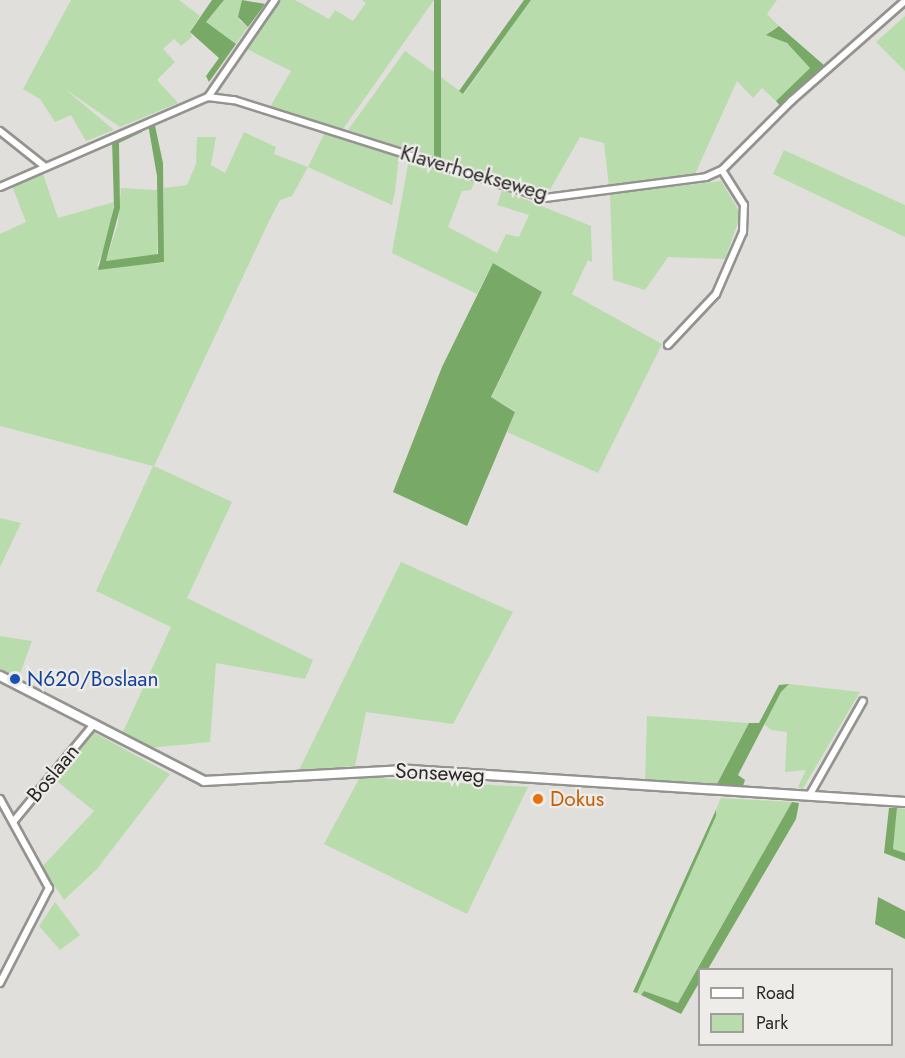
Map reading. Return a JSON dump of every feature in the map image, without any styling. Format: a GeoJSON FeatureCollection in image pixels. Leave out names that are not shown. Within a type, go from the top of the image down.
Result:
{"type":"FeatureCollection","features":[{"type":"Feature","properties":{"kind":"main road","name":"Sonseweg"},"geometry":{"type":"LineString","coordinates":[[0,676],[194,778],[215,782],[356,770],[410,770],[905,802]]}},
{"type":"Feature","properties":{"kind":"street"},"geometry":{"type":"LineString","coordinates":[[0,187],[44,166],[208,97],[274,0]]}},
{"type":"Feature","properties":{"kind":"street","name":"Klaverhoekseweg"},"geometry":{"type":"LineString","coordinates":[[208,97],[234,100],[545,198],[706,177],[722,170],[791,101],[905,1]]}},
{"type":"Feature","properties":{"kind":"street"},"geometry":{"type":"LineString","coordinates":[[0,131],[44,166]]}},
{"type":"Feature","properties":{"kind":"street"},"geometry":{"type":"LineString","coordinates":[[668,345],[716,294],[742,232],[744,205],[722,170]]}},
{"type":"Feature","properties":{"kind":"street"},"geometry":{"type":"LineString","coordinates":[[809,796],[862,701]]}},
{"type":"Feature","properties":{"kind":"street","name":"Boslaan"},"geometry":{"type":"LineString","coordinates":[[13,822],[94,724]]}},
{"type":"Feature","properties":{"kind":"street","name":"Boslaan"},"geometry":{"type":"LineString","coordinates":[[0,800],[49,888],[47,899],[0,982]]}},
{"type":"Feature","properties":{"kind":"green space"},"geometry":{"type":"Polygon","coordinates":[[[71,0],[179,0],[200,16],[190,31],[192,37],[181,46],[174,39],[163,49],[175,62],[157,80],[178,103],[120,127],[65,89],[114,130],[86,141],[71,115],[55,122],[40,99],[23,89],[71,0]]]}},
{"type":"Feature","properties":{"kind":"green space"},"geometry":{"type":"Polygon","coordinates":[[[212,0],[224,0],[206,22],[236,44],[209,82],[206,76],[219,58],[190,32],[212,0]]]}},
{"type":"Feature","properties":{"kind":"green space"},"geometry":{"type":"Polygon","coordinates":[[[224,0],[242,0],[239,20],[248,27],[236,44],[205,22],[224,0]]]}},
{"type":"Feature","properties":{"kind":"green space"},"geometry":{"type":"Polygon","coordinates":[[[242,0],[265,4],[248,27],[238,17],[242,0]]]}},
{"type":"Feature","properties":{"kind":"green space"},"geometry":{"type":"Polygon","coordinates":[[[279,0],[295,0],[329,19],[335,10],[353,21],[366,3],[362,0],[434,0],[343,129],[270,107],[291,71],[245,48],[279,0]]]}},
{"type":"Feature","properties":{"kind":"green space"},"geometry":{"type":"Polygon","coordinates":[[[434,0],[441,0],[441,158],[434,158],[434,0]]]}},
{"type":"Feature","properties":{"kind":"green space"},"geometry":{"type":"Polygon","coordinates":[[[524,0],[531,0],[463,94],[459,91],[524,0]]]}},
{"type":"Feature","properties":{"kind":"green space"},"geometry":{"type":"Polygon","coordinates":[[[531,0],[777,0],[767,14],[779,26],[770,31],[772,35],[794,48],[810,68],[776,101],[762,88],[753,98],[737,81],[695,174],[609,187],[604,143],[580,137],[547,195],[348,130],[405,51],[464,94],[531,0]]]}},
{"type":"Feature","properties":{"kind":"green space"},"geometry":{"type":"Polygon","coordinates":[[[905,16],[905,71],[876,42],[905,16]]]}},
{"type":"Feature","properties":{"kind":"green space"},"geometry":{"type":"Polygon","coordinates":[[[779,26],[825,66],[781,107],[776,101],[810,68],[787,43],[766,35],[779,26]]]}},
{"type":"Feature","properties":{"kind":"green space"},"geometry":{"type":"Polygon","coordinates":[[[154,121],[163,163],[164,262],[98,270],[114,207],[112,139],[143,128],[142,132],[119,143],[120,208],[106,261],[158,254],[157,176],[148,124],[154,121]]]}},
{"type":"Feature","properties":{"kind":"green space"},"geometry":{"type":"Polygon","coordinates":[[[244,132],[276,147],[274,154],[308,167],[292,196],[280,200],[270,219],[154,466],[232,502],[187,598],[313,660],[305,679],[216,663],[210,742],[149,748],[122,734],[171,627],[96,591],[153,466],[0,426],[0,234],[26,222],[12,186],[42,171],[58,218],[114,202],[108,239],[97,266],[163,263],[164,188],[187,185],[196,164],[197,137],[216,137],[211,165],[225,173],[244,132]]]}},
{"type":"Feature","properties":{"kind":"green space"},"geometry":{"type":"Polygon","coordinates":[[[325,132],[399,156],[392,205],[308,167],[325,132]]]}},
{"type":"Feature","properties":{"kind":"green space"},"geometry":{"type":"Polygon","coordinates":[[[784,150],[905,205],[905,237],[773,174],[784,150]]]}},
{"type":"Feature","properties":{"kind":"green space"},"geometry":{"type":"Polygon","coordinates":[[[409,159],[475,181],[471,190],[462,191],[448,227],[497,253],[506,234],[519,237],[529,215],[497,205],[502,190],[591,226],[592,262],[588,260],[572,294],[662,344],[598,473],[507,432],[515,411],[491,398],[542,292],[493,263],[477,294],[392,253],[409,159]]]}},
{"type":"Feature","properties":{"kind":"green space"},"geometry":{"type":"Polygon","coordinates":[[[721,181],[741,214],[725,259],[668,257],[645,290],[613,280],[610,194],[721,181]]]}},
{"type":"Feature","properties":{"kind":"green space"},"geometry":{"type":"Polygon","coordinates":[[[121,188],[157,190],[157,255],[106,261],[118,223],[121,188]]]}},
{"type":"Feature","properties":{"kind":"green space"},"geometry":{"type":"Polygon","coordinates":[[[493,263],[542,292],[491,397],[515,412],[467,526],[393,492],[442,367],[493,263]]]}},
{"type":"Feature","properties":{"kind":"green space"},"geometry":{"type":"Polygon","coordinates":[[[0,518],[21,523],[0,567],[0,518]]]}},
{"type":"Feature","properties":{"kind":"green space"},"geometry":{"type":"Polygon","coordinates":[[[401,562],[513,612],[453,724],[366,712],[355,766],[299,770],[401,562]]]}},
{"type":"Feature","properties":{"kind":"green space"},"geometry":{"type":"Polygon","coordinates":[[[0,636],[32,641],[18,679],[0,670],[0,636]]]}},
{"type":"Feature","properties":{"kind":"green space"},"geometry":{"type":"Polygon","coordinates":[[[789,684],[860,692],[802,790],[798,787],[806,770],[785,772],[787,732],[771,730],[764,724],[781,692],[789,684]]]}},
{"type":"Feature","properties":{"kind":"green space"},"geometry":{"type":"Polygon","coordinates":[[[789,684],[781,692],[738,775],[745,780],[743,786],[717,784],[749,723],[759,723],[779,685],[789,684]]]}},
{"type":"Feature","properties":{"kind":"green space"},"geometry":{"type":"Polygon","coordinates":[[[647,716],[749,723],[717,784],[645,780],[647,716]]]}},
{"type":"Feature","properties":{"kind":"green space"},"geometry":{"type":"Polygon","coordinates":[[[93,732],[170,774],[97,869],[64,900],[42,867],[94,811],[53,778],[93,732]]]}},
{"type":"Feature","properties":{"kind":"green space"},"geometry":{"type":"Polygon","coordinates":[[[360,777],[528,787],[467,914],[324,844],[360,777]]]}},
{"type":"Feature","properties":{"kind":"green space"},"geometry":{"type":"Polygon","coordinates":[[[721,798],[792,802],[678,1003],[644,991],[641,995],[637,993],[640,984],[721,798]]]}},
{"type":"Feature","properties":{"kind":"green space"},"geometry":{"type":"Polygon","coordinates":[[[792,802],[799,803],[796,819],[709,968],[698,968],[698,985],[681,1014],[641,995],[644,991],[678,1003],[792,802]]]}},
{"type":"Feature","properties":{"kind":"green space"},"geometry":{"type":"Polygon","coordinates":[[[889,808],[897,808],[893,849],[905,853],[905,861],[884,853],[889,808]]]}},
{"type":"Feature","properties":{"kind":"green space"},"geometry":{"type":"Polygon","coordinates":[[[897,808],[905,809],[905,853],[893,849],[897,808]]]}},
{"type":"Feature","properties":{"kind":"green space"},"geometry":{"type":"Polygon","coordinates":[[[716,810],[716,816],[637,993],[633,992],[716,810]]]}},
{"type":"Feature","properties":{"kind":"green space"},"geometry":{"type":"Polygon","coordinates":[[[878,897],[905,911],[905,939],[875,924],[878,897]]]}},
{"type":"Feature","properties":{"kind":"green space"},"geometry":{"type":"Polygon","coordinates":[[[55,902],[80,935],[60,950],[39,926],[55,902]]]}},
{"type":"Feature","properties":{"kind":"place","name":"N620/Boslaan"},"geometry":{"type":"Point","coordinates":[15,679]}},
{"type":"Feature","properties":{"kind":"place","name":"Dokus"},"geometry":{"type":"Point","coordinates":[538,799]}}]}
